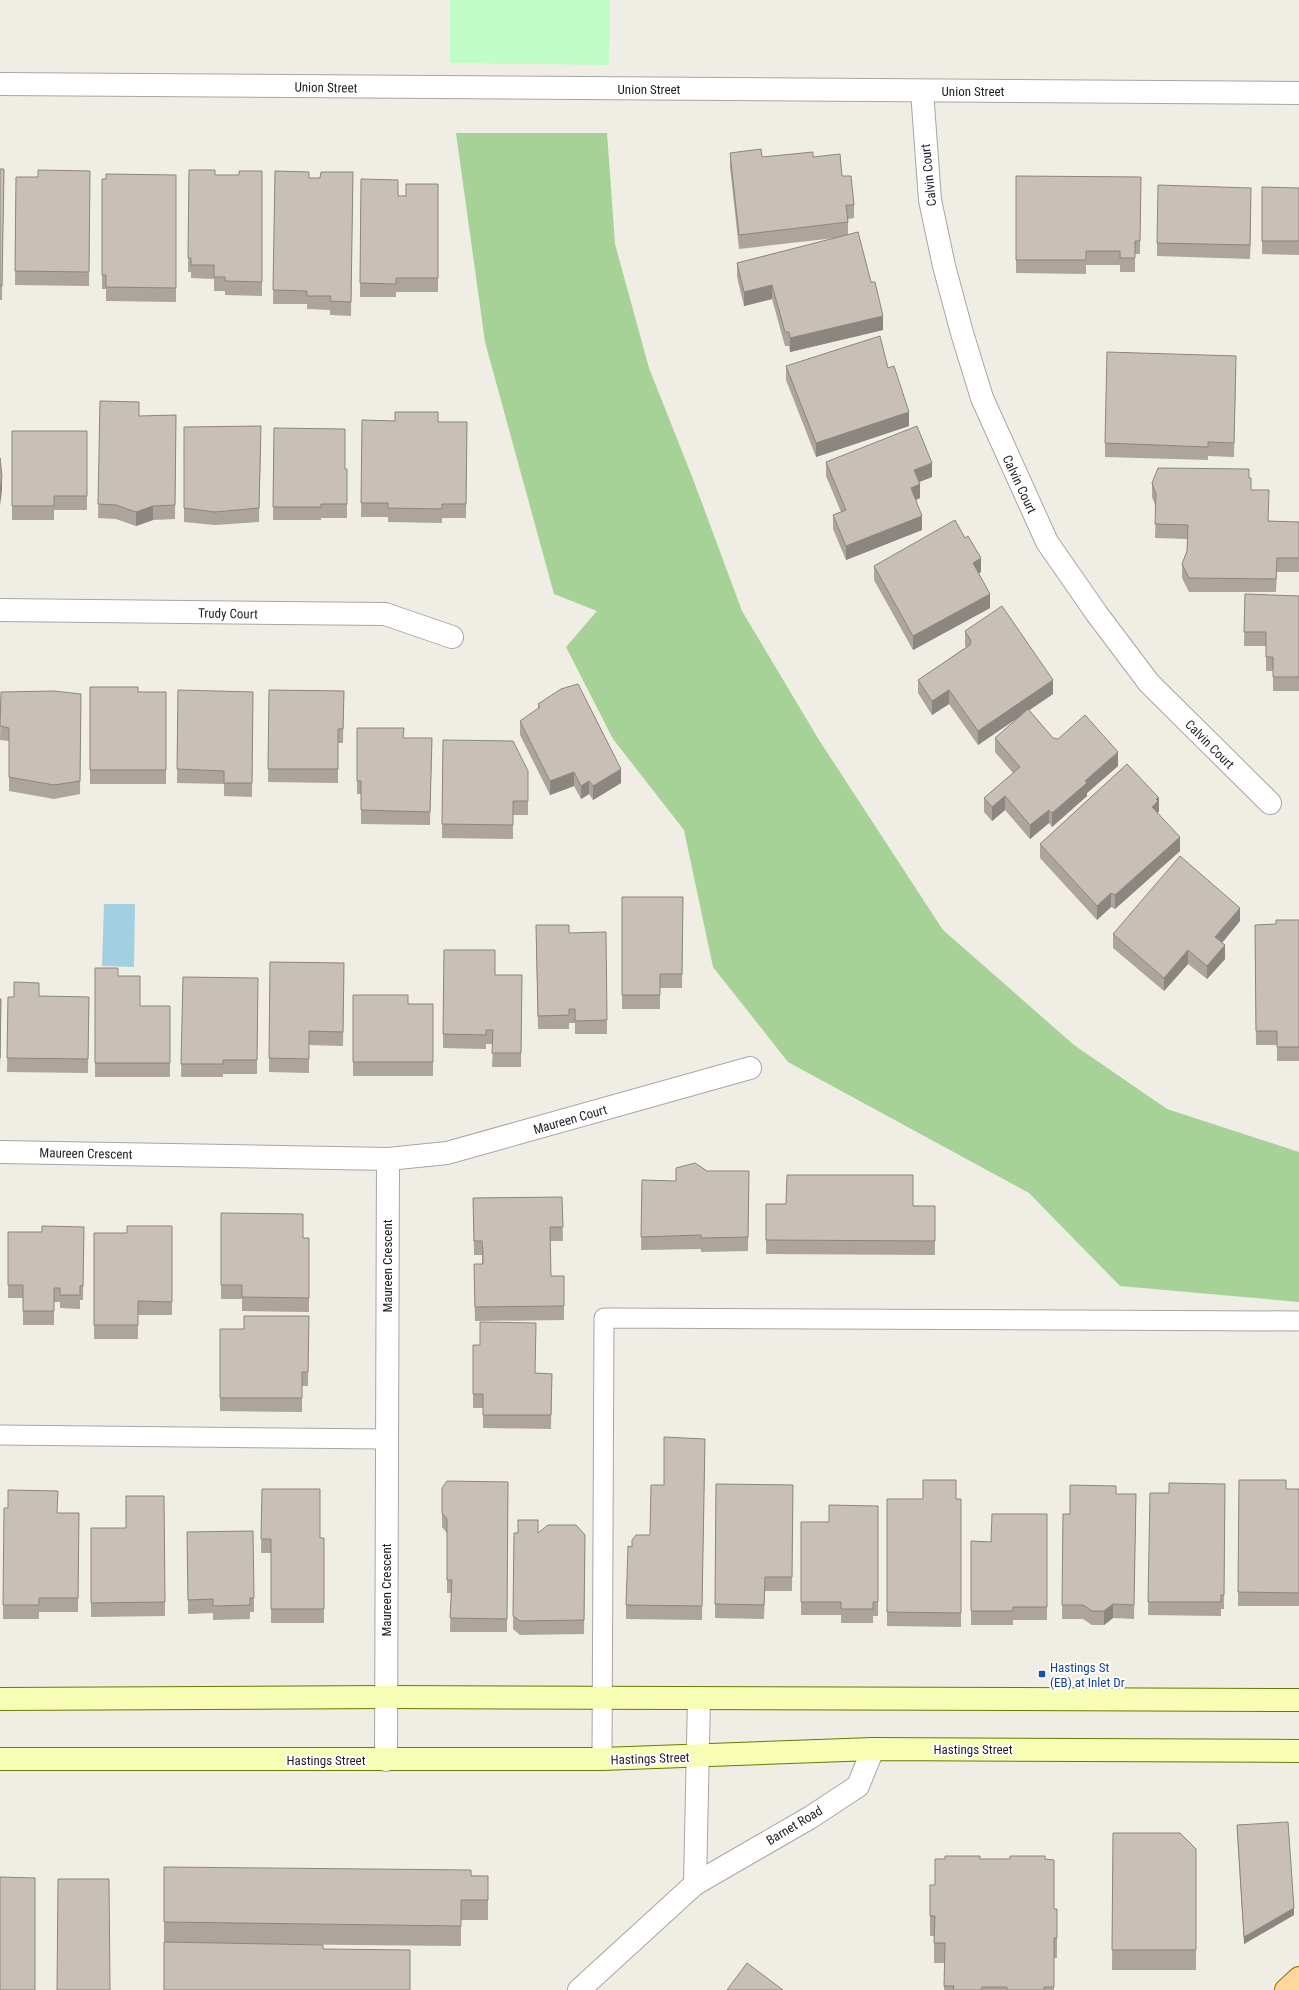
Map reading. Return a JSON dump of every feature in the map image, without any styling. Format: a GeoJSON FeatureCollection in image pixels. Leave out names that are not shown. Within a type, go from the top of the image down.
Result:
{"type":"FeatureCollection","features":[{"type":"Feature","properties":{"kind":"main road"},"geometry":{"type":"LineString","coordinates":[[0,1699],[387,1697],[604,1699],[1299,1700]]}},
{"type":"Feature","properties":{"kind":"main road","name":"Hastings Street"},"geometry":{"type":"LineString","coordinates":[[0,1759],[602,1759],[873,1749],[1299,1751]]}},
{"type":"Feature","properties":{"kind":"main road"},"geometry":{"type":"LineString","coordinates":[[1286,1990],[1299,1978]]}},
{"type":"Feature","properties":{"kind":"street","name":"Union Street"},"geometry":{"type":"LineString","coordinates":[[0,84],[1299,93]]}},
{"type":"Feature","properties":{"kind":"street","name":"Calvin Court"},"geometry":{"type":"LineString","coordinates":[[922,91],[930,200],[944,266],[962,333],[982,398],[1047,542],[1097,614],[1149,683],[1270,803]]}},
{"type":"Feature","properties":{"kind":"street","name":"Trudy Court"},"geometry":{"type":"LineString","coordinates":[[0,610],[385,614],[452,637]]}},
{"type":"Feature","properties":{"kind":"street","name":"Maureen Court"},"geometry":{"type":"LineString","coordinates":[[388,1159],[447,1153],[750,1068]]}},
{"type":"Feature","properties":{"kind":"street","name":"Maureen Crescent"},"geometry":{"type":"LineString","coordinates":[[0,1152],[388,1159],[386,1760]]}},
{"type":"Feature","properties":{"kind":"street"},"geometry":{"type":"LineString","coordinates":[[695,1884],[699,1698]]}},
{"type":"Feature","properties":{"kind":"street","name":"Barnet Road"},"geometry":{"type":"LineString","coordinates":[[579,1990],[695,1884],[811,1817],[858,1786],[873,1749]]}},
{"type":"Feature","properties":{"kind":"lane"},"geometry":{"type":"LineString","coordinates":[[602,1759],[604,1699],[604,1318],[1299,1321]]}},
{"type":"Feature","properties":{"kind":"lane"},"geometry":{"type":"LineString","coordinates":[[0,1435],[386,1439]]}},
{"type":"Feature","properties":{"kind":"green space"},"geometry":{"type":"Polygon","coordinates":[[[450,0],[610,0],[609,65],[450,63],[450,0]]]}},
{"type":"Feature","properties":{"kind":"green space"},"geometry":{"type":"Polygon","coordinates":[[[456,133],[607,133],[615,244],[649,368],[693,479],[742,611],[819,740],[943,930],[1074,1045],[1167,1109],[1299,1152],[1299,1302],[1120,1286],[1029,1193],[788,1062],[713,967],[684,830],[613,739],[566,647],[597,611],[554,594],[485,342],[456,133]]]}},
{"type":"Feature","properties":{"kind":"water"},"geometry":{"type":"Polygon","coordinates":[[[104,904],[135,904],[134,967],[102,966],[104,904]]]}},
{"type":"Feature","properties":{"kind":"building"},"geometry":{"type":"Polygon","coordinates":[[[761,149],[762,157],[813,152],[813,157],[840,154],[842,176],[851,176],[854,205],[846,205],[848,222],[739,235],[730,153],[761,149]]]}},
{"type":"Feature","properties":{"kind":"building"},"geometry":{"type":"Polygon","coordinates":[[[0,169],[4,169],[2,286],[0,286],[0,169]]]}},
{"type":"Feature","properties":{"kind":"building"},"geometry":{"type":"Polygon","coordinates":[[[38,170],[90,171],[89,272],[15,271],[16,177],[38,177],[38,170]]]}},
{"type":"Feature","properties":{"kind":"building"},"geometry":{"type":"Polygon","coordinates":[[[189,170],[215,170],[215,175],[239,175],[239,171],[262,171],[262,282],[225,281],[225,277],[214,277],[214,265],[191,265],[191,258],[188,258],[189,170]]]}},
{"type":"Feature","properties":{"kind":"building"},"geometry":{"type":"Polygon","coordinates":[[[275,171],[309,172],[309,178],[320,178],[321,172],[353,172],[351,302],[330,301],[331,296],[307,296],[307,291],[273,290],[275,171]]]}},
{"type":"Feature","properties":{"kind":"building"},"geometry":{"type":"Polygon","coordinates":[[[106,174],[176,175],[176,288],[106,287],[106,275],[102,275],[102,179],[106,179],[106,174]]]}},
{"type":"Feature","properties":{"kind":"building"},"geometry":{"type":"Polygon","coordinates":[[[1016,176],[1141,177],[1140,241],[1135,241],[1135,258],[1120,258],[1120,251],[1086,251],[1086,260],[1016,260],[1016,176]]]}},
{"type":"Feature","properties":{"kind":"building"},"geometry":{"type":"Polygon","coordinates":[[[361,179],[398,180],[398,196],[406,196],[406,184],[438,184],[438,278],[396,278],[396,284],[360,283],[361,179]]]}},
{"type":"Feature","properties":{"kind":"building"},"geometry":{"type":"Polygon","coordinates":[[[1158,185],[1251,188],[1250,245],[1157,243],[1158,185]]]}},
{"type":"Feature","properties":{"kind":"building"},"geometry":{"type":"Polygon","coordinates":[[[1262,187],[1299,188],[1299,241],[1262,241],[1262,187]]]}},
{"type":"Feature","properties":{"kind":"building"},"geometry":{"type":"Polygon","coordinates":[[[858,232],[871,282],[875,282],[883,316],[790,338],[789,332],[785,332],[772,285],[744,292],[737,263],[858,232]]]}},
{"type":"Feature","properties":{"kind":"building"},"geometry":{"type":"Polygon","coordinates":[[[880,336],[888,368],[894,366],[909,412],[816,443],[786,366],[880,336]]]}},
{"type":"Feature","properties":{"kind":"building"},"geometry":{"type":"Polygon","coordinates":[[[1107,352],[1236,356],[1234,443],[1208,442],[1208,447],[1105,443],[1107,352]]]}},
{"type":"Feature","properties":{"kind":"building"},"geometry":{"type":"Polygon","coordinates":[[[100,401],[139,402],[139,416],[176,415],[175,505],[153,506],[136,512],[116,505],[98,504],[100,401]]]}},
{"type":"Feature","properties":{"kind":"building"},"geometry":{"type":"Polygon","coordinates":[[[395,412],[438,412],[438,422],[467,422],[466,504],[442,504],[442,509],[388,508],[388,503],[361,503],[362,420],[395,421],[395,412]]]}},
{"type":"Feature","properties":{"kind":"building"},"geometry":{"type":"Polygon","coordinates":[[[261,426],[259,508],[215,512],[184,508],[184,427],[261,426]]]}},
{"type":"Feature","properties":{"kind":"building"},"geometry":{"type":"Polygon","coordinates":[[[917,426],[932,463],[914,470],[920,484],[911,488],[922,516],[846,546],[833,515],[846,510],[826,462],[917,426]]]}},
{"type":"Feature","properties":{"kind":"building"},"geometry":{"type":"Polygon","coordinates":[[[274,428],[345,429],[347,504],[321,504],[321,507],[273,507],[274,428]]]}},
{"type":"Feature","properties":{"kind":"building"},"geometry":{"type":"Polygon","coordinates":[[[12,431],[87,431],[87,496],[54,496],[54,506],[12,506],[12,431]]]}},
{"type":"Feature","properties":{"kind":"building"},"geometry":{"type":"Polygon","coordinates":[[[0,458],[2,476],[0,492],[0,458]]]}},
{"type":"Feature","properties":{"kind":"building"},"geometry":{"type":"Polygon","coordinates":[[[1158,468],[1249,469],[1251,490],[1269,490],[1268,521],[1299,522],[1299,558],[1277,558],[1276,579],[1189,578],[1182,564],[1187,551],[1188,525],[1155,524],[1156,494],[1152,483],[1158,468]]]}},
{"type":"Feature","properties":{"kind":"building"},"geometry":{"type":"Polygon","coordinates":[[[955,520],[965,538],[968,536],[981,558],[973,563],[990,594],[913,636],[874,566],[955,520]]]}},
{"type":"Feature","properties":{"kind":"building"},"geometry":{"type":"Polygon","coordinates":[[[1245,594],[1299,596],[1299,677],[1273,677],[1273,657],[1266,657],[1266,632],[1244,632],[1245,594]]]}},
{"type":"Feature","properties":{"kind":"building"},"geometry":{"type":"Polygon","coordinates":[[[1002,606],[1053,680],[978,731],[949,690],[932,701],[918,680],[970,645],[971,641],[965,631],[1002,606]]]}},
{"type":"Feature","properties":{"kind":"building"},"geometry":{"type":"Polygon","coordinates":[[[578,684],[621,769],[593,786],[589,781],[581,786],[574,772],[550,781],[520,721],[540,707],[538,704],[561,689],[578,684]]]}},
{"type":"Feature","properties":{"kind":"building"},"geometry":{"type":"Polygon","coordinates":[[[90,687],[138,687],[138,692],[166,692],[166,770],[90,770],[90,687]]]}},
{"type":"Feature","properties":{"kind":"building"},"geometry":{"type":"Polygon","coordinates":[[[178,690],[253,692],[252,783],[224,783],[224,771],[177,769],[178,690]]]}},
{"type":"Feature","properties":{"kind":"building"},"geometry":{"type":"Polygon","coordinates":[[[269,690],[344,691],[343,729],[338,729],[338,769],[268,769],[269,690]]]}},
{"type":"Feature","properties":{"kind":"building"},"geometry":{"type":"Polygon","coordinates":[[[54,691],[81,694],[80,781],[54,785],[9,777],[9,728],[0,726],[1,692],[54,691]]]}},
{"type":"Feature","properties":{"kind":"building"},"geometry":{"type":"Polygon","coordinates":[[[1028,709],[1053,738],[1058,739],[1085,715],[1118,752],[1085,781],[1087,783],[1052,813],[1049,810],[1030,825],[1005,796],[992,807],[984,798],[1020,767],[995,738],[1028,709]]]}},
{"type":"Feature","properties":{"kind":"building"},"geometry":{"type":"Polygon","coordinates":[[[357,728],[404,728],[403,738],[432,738],[430,812],[361,810],[361,781],[357,781],[357,728]]]}},
{"type":"Feature","properties":{"kind":"building"},"geometry":{"type":"Polygon","coordinates":[[[443,740],[513,741],[528,771],[528,801],[513,801],[513,825],[442,824],[443,740]]]}},
{"type":"Feature","properties":{"kind":"building"},"geometry":{"type":"Polygon","coordinates":[[[1127,764],[1159,798],[1156,799],[1158,801],[1152,807],[1180,837],[1115,895],[1111,893],[1097,906],[1040,844],[1127,764]]]}},
{"type":"Feature","properties":{"kind":"building"},"geometry":{"type":"Polygon","coordinates":[[[1180,856],[1240,908],[1215,937],[1225,945],[1207,966],[1188,950],[1164,978],[1113,934],[1180,856]]]}},
{"type":"Feature","properties":{"kind":"building"},"geometry":{"type":"Polygon","coordinates":[[[622,897],[683,897],[682,974],[660,974],[660,995],[622,995],[622,897]]]}},
{"type":"Feature","properties":{"kind":"building"},"geometry":{"type":"Polygon","coordinates":[[[1276,920],[1299,920],[1299,1047],[1277,1047],[1277,1031],[1256,1031],[1255,925],[1276,924],[1276,920]]]}},
{"type":"Feature","properties":{"kind":"building"},"geometry":{"type":"Polygon","coordinates":[[[536,925],[569,925],[569,933],[606,932],[607,1020],[575,1021],[575,1009],[569,1009],[569,1015],[538,1016],[536,925]]]}},
{"type":"Feature","properties":{"kind":"building"},"geometry":{"type":"Polygon","coordinates":[[[444,950],[495,950],[495,975],[522,975],[521,1053],[492,1053],[493,1030],[486,1030],[486,1035],[443,1034],[444,950]]]}},
{"type":"Feature","properties":{"kind":"building"},"geometry":{"type":"Polygon","coordinates":[[[270,962],[344,963],[343,1032],[309,1031],[309,1059],[269,1058],[270,962]]]}},
{"type":"Feature","properties":{"kind":"building"},"geometry":{"type":"Polygon","coordinates":[[[95,968],[118,968],[118,976],[140,976],[140,1006],[170,1006],[170,1063],[95,1063],[95,968]]]}},
{"type":"Feature","properties":{"kind":"building"},"geometry":{"type":"Polygon","coordinates":[[[183,977],[258,978],[257,1060],[223,1060],[223,1064],[181,1064],[183,977]]]}},
{"type":"Feature","properties":{"kind":"building"},"geometry":{"type":"Polygon","coordinates":[[[14,982],[39,983],[39,996],[89,997],[88,1059],[7,1058],[8,997],[14,997],[14,982]]]}},
{"type":"Feature","properties":{"kind":"building"},"geometry":{"type":"Polygon","coordinates":[[[353,995],[408,995],[408,1004],[433,1004],[433,1062],[353,1062],[353,995]]]}},
{"type":"Feature","properties":{"kind":"building"},"geometry":{"type":"Polygon","coordinates":[[[0,999],[1,999],[0,1058],[0,999]]]}},
{"type":"Feature","properties":{"kind":"building"},"geometry":{"type":"Polygon","coordinates":[[[695,1163],[707,1171],[749,1171],[748,1237],[701,1238],[701,1235],[641,1237],[642,1180],[676,1181],[676,1168],[695,1163]]]}},
{"type":"Feature","properties":{"kind":"building"},"geometry":{"type":"Polygon","coordinates":[[[787,1175],[913,1175],[913,1206],[935,1206],[935,1241],[766,1240],[766,1204],[786,1204],[787,1175]]]}},
{"type":"Feature","properties":{"kind":"building"},"geometry":{"type":"Polygon","coordinates":[[[562,1197],[563,1227],[550,1227],[551,1276],[564,1276],[564,1306],[475,1307],[474,1264],[483,1264],[483,1252],[482,1241],[474,1241],[473,1198],[562,1197]]]}},
{"type":"Feature","properties":{"kind":"building"},"geometry":{"type":"Polygon","coordinates":[[[221,1213],[303,1214],[303,1238],[309,1238],[309,1298],[242,1297],[242,1285],[221,1285],[221,1213]]]}},
{"type":"Feature","properties":{"kind":"building"},"geometry":{"type":"Polygon","coordinates":[[[42,1226],[84,1227],[83,1286],[80,1286],[80,1295],[60,1295],[60,1288],[54,1288],[54,1311],[23,1311],[23,1285],[8,1285],[8,1232],[42,1232],[42,1226]]]}},
{"type":"Feature","properties":{"kind":"building"},"geometry":{"type":"Polygon","coordinates":[[[127,1226],[172,1226],[172,1302],[138,1301],[138,1325],[94,1325],[94,1233],[127,1233],[127,1226]]]}},
{"type":"Feature","properties":{"kind":"building"},"geometry":{"type":"Polygon","coordinates":[[[244,1316],[309,1316],[308,1372],[302,1372],[302,1398],[220,1398],[220,1329],[244,1329],[244,1316]]]}},
{"type":"Feature","properties":{"kind":"building"},"geometry":{"type":"Polygon","coordinates":[[[480,1322],[536,1323],[535,1373],[552,1374],[551,1415],[483,1415],[483,1394],[473,1394],[473,1345],[480,1345],[480,1322]]]}},
{"type":"Feature","properties":{"kind":"building"},"geometry":{"type":"Polygon","coordinates":[[[664,1437],[705,1439],[702,1606],[626,1605],[628,1546],[632,1547],[632,1540],[636,1535],[650,1535],[651,1485],[664,1485],[664,1437]]]}},
{"type":"Feature","properties":{"kind":"building"},"geometry":{"type":"Polygon","coordinates":[[[923,1480],[956,1480],[956,1499],[961,1499],[961,1613],[887,1612],[887,1499],[923,1499],[923,1480]]]}},
{"type":"Feature","properties":{"kind":"building"},"geometry":{"type":"Polygon","coordinates":[[[1239,1480],[1286,1480],[1286,1489],[1299,1489],[1299,1593],[1238,1592],[1239,1480]]]}},
{"type":"Feature","properties":{"kind":"building"},"geometry":{"type":"Polygon","coordinates":[[[447,1481],[508,1482],[507,1619],[450,1618],[452,1580],[447,1580],[447,1519],[442,1513],[442,1488],[447,1481]]]}},
{"type":"Feature","properties":{"kind":"building"},"geometry":{"type":"Polygon","coordinates":[[[1169,1483],[1225,1484],[1224,1595],[1221,1595],[1221,1602],[1148,1602],[1150,1493],[1169,1493],[1169,1483]]]}},
{"type":"Feature","properties":{"kind":"building"},"geometry":{"type":"Polygon","coordinates":[[[716,1484],[793,1485],[792,1577],[765,1577],[764,1605],[715,1604],[716,1484]]]}},
{"type":"Feature","properties":{"kind":"building"},"geometry":{"type":"Polygon","coordinates":[[[1070,1485],[1116,1486],[1116,1494],[1136,1494],[1134,1605],[1113,1604],[1104,1611],[1092,1611],[1083,1605],[1062,1605],[1063,1514],[1070,1514],[1070,1485]]]}},
{"type":"Feature","properties":{"kind":"building"},"geometry":{"type":"Polygon","coordinates":[[[262,1489],[320,1489],[320,1538],[324,1538],[324,1609],[271,1609],[271,1539],[261,1539],[262,1489]]]}},
{"type":"Feature","properties":{"kind":"building"},"geometry":{"type":"Polygon","coordinates":[[[8,1490],[58,1491],[57,1513],[79,1513],[78,1598],[39,1598],[39,1605],[3,1605],[4,1508],[8,1508],[8,1490]]]}},
{"type":"Feature","properties":{"kind":"building"},"geometry":{"type":"Polygon","coordinates":[[[126,1496],[164,1496],[165,1602],[91,1603],[91,1528],[126,1528],[126,1496]]]}},
{"type":"Feature","properties":{"kind":"building"},"geometry":{"type":"Polygon","coordinates":[[[829,1505],[878,1506],[878,1602],[873,1602],[873,1609],[841,1609],[841,1602],[801,1602],[801,1522],[829,1522],[829,1505]]]}},
{"type":"Feature","properties":{"kind":"building"},"geometry":{"type":"Polygon","coordinates":[[[992,1514],[1047,1514],[1047,1607],[1013,1607],[1013,1611],[971,1611],[971,1541],[991,1542],[992,1514]]]}},
{"type":"Feature","properties":{"kind":"building"},"geometry":{"type":"Polygon","coordinates":[[[518,1520],[538,1520],[538,1533],[548,1525],[576,1525],[585,1535],[584,1620],[520,1621],[513,1616],[514,1533],[518,1533],[518,1520]]]}},
{"type":"Feature","properties":{"kind":"building"},"geometry":{"type":"Polygon","coordinates":[[[253,1531],[254,1598],[250,1598],[250,1605],[213,1606],[213,1599],[188,1600],[187,1532],[253,1531]]]}},
{"type":"Feature","properties":{"kind":"building"},"geometry":{"type":"Polygon","coordinates":[[[1288,1822],[1294,1908],[1244,1937],[1237,1825],[1288,1822]]]}},
{"type":"Feature","properties":{"kind":"building"},"geometry":{"type":"Polygon","coordinates":[[[1113,1833],[1180,1833],[1196,1849],[1196,1950],[1112,1950],[1113,1833]]]}},
{"type":"Feature","properties":{"kind":"building"},"geometry":{"type":"Polygon","coordinates":[[[945,1856],[980,1856],[980,1859],[1010,1859],[1010,1856],[1045,1856],[1045,1859],[1054,1860],[1054,1909],[1057,1909],[1057,1938],[1054,1938],[1054,1987],[1044,1987],[1044,1990],[1007,1990],[1007,1987],[982,1987],[981,1990],[953,1990],[954,1986],[944,1986],[945,1943],[934,1943],[935,1916],[930,1916],[930,1885],[935,1885],[935,1859],[945,1859],[945,1856]]]}},
{"type":"Feature","properties":{"kind":"building"},"geometry":{"type":"Polygon","coordinates":[[[164,1867],[471,1870],[471,1876],[488,1876],[488,1900],[461,1900],[461,1926],[164,1922],[164,1867]]]}},
{"type":"Feature","properties":{"kind":"building"},"geometry":{"type":"Polygon","coordinates":[[[0,1877],[35,1878],[35,1990],[0,1990],[0,1877]]]}},
{"type":"Feature","properties":{"kind":"building"},"geometry":{"type":"Polygon","coordinates":[[[58,1879],[109,1879],[110,1990],[57,1990],[58,1879]]]}},
{"type":"Feature","properties":{"kind":"building"},"geometry":{"type":"Polygon","coordinates":[[[164,1942],[323,1945],[323,1949],[410,1950],[410,1990],[164,1990],[164,1942]]]}},
{"type":"Feature","properties":{"kind":"building"},"geometry":{"type":"Polygon","coordinates":[[[747,1963],[783,1990],[727,1990],[747,1963]]]}},
{"type":"Feature","properties":{"kind":"place","name":"Hastings St (EB) at Inlet Dr"},"geometry":{"type":"Point","coordinates":[1042,1674]}}]}
